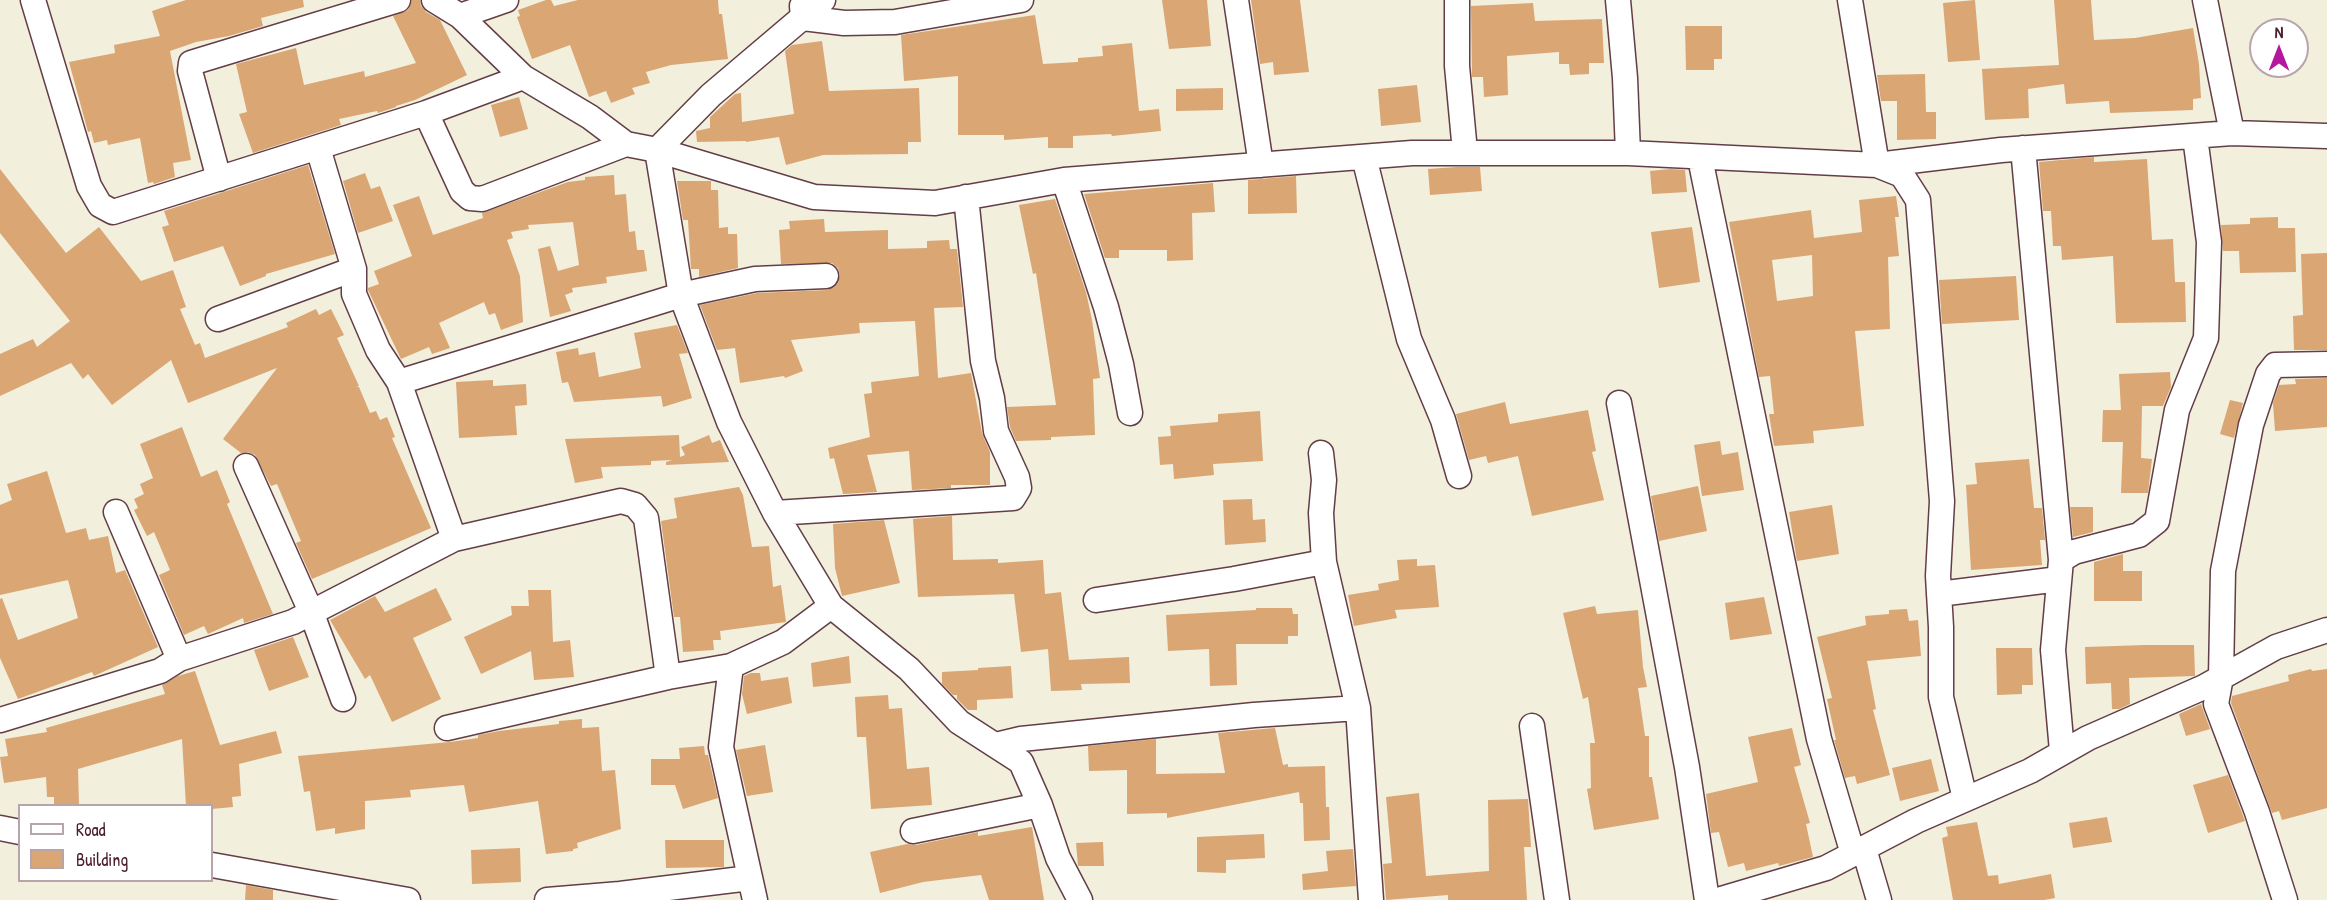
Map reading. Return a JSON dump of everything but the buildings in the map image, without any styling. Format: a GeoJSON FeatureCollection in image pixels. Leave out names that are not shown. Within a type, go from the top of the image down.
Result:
{"type":"FeatureCollection","features":[{"type":"Feature","properties":{"kind":"street"},"geometry":{"type":"LineString","coordinates":[[33,0],[89,186],[100,205],[113,212],[426,113],[523,77]]}},
{"type":"Feature","properties":{"kind":"street"},"geometry":{"type":"LineString","coordinates":[[219,179],[190,71],[191,63],[398,0]]}},
{"type":"Feature","properties":{"kind":"street"},"geometry":{"type":"LineString","coordinates":[[434,0],[460,16],[523,77],[590,117],[626,144],[657,150],[814,197],[935,203],[1064,180],[1364,157],[1465,152],[1562,155],[1628,153],[1877,165],[2023,148],[2232,133],[2327,136]]}},
{"type":"Feature","properties":{"kind":"street"},"geometry":{"type":"LineString","coordinates":[[460,16],[506,0]]}},
{"type":"Feature","properties":{"kind":"street"},"geometry":{"type":"LineString","coordinates":[[657,150],[711,95],[803,9],[823,0]]}},
{"type":"Feature","properties":{"kind":"street"},"geometry":{"type":"LineString","coordinates":[[803,9],[844,23],[895,22],[1021,0]]}},
{"type":"Feature","properties":{"kind":"street"},"geometry":{"type":"LineString","coordinates":[[1236,0],[1261,165]]}},
{"type":"Feature","properties":{"kind":"street"},"geometry":{"type":"LineString","coordinates":[[1457,0],[1457,66],[1465,152]]}},
{"type":"Feature","properties":{"kind":"street"},"geometry":{"type":"LineString","coordinates":[[1618,0],[1625,78],[1628,153]]}},
{"type":"Feature","properties":{"kind":"street"},"geometry":{"type":"LineString","coordinates":[[1850,0],[1877,165]]}},
{"type":"Feature","properties":{"kind":"street"},"geometry":{"type":"LineString","coordinates":[[2205,0],[2232,133]]}},
{"type":"Feature","properties":{"kind":"street"},"geometry":{"type":"LineString","coordinates":[[426,113],[462,190],[470,198],[482,199],[626,144]]}},
{"type":"Feature","properties":{"kind":"street"},"geometry":{"type":"LineString","coordinates":[[1939,594],[2060,569],[2074,552],[2139,534],[2157,521],[2177,410],[2206,338],[2209,242],[2195,137]]}},
{"type":"Feature","properties":{"kind":"street"},"geometry":{"type":"LineString","coordinates":[[318,148],[354,269],[354,294],[378,350],[399,382],[454,539]]}},
{"type":"Feature","properties":{"kind":"street"},"geometry":{"type":"LineString","coordinates":[[2023,148],[2060,569],[2053,650],[2062,751]]}},
{"type":"Feature","properties":{"kind":"street"},"geometry":{"type":"LineString","coordinates":[[657,150],[681,295],[729,422],[775,513],[831,606],[909,669],[958,722],[1022,762],[1058,858],[1080,900]]}},
{"type":"Feature","properties":{"kind":"street"},"geometry":{"type":"LineString","coordinates":[[1364,157],[1409,339],[1443,420],[1460,476]]}},
{"type":"Feature","properties":{"kind":"street"},"geometry":{"type":"LineString","coordinates":[[1700,158],[1819,739],[1859,852],[1879,900]]}},
{"type":"Feature","properties":{"kind":"street"},"geometry":{"type":"LineString","coordinates":[[1877,165],[1902,174],[1918,200],[1942,501],[1938,576],[1941,697],[1965,799]]}},
{"type":"Feature","properties":{"kind":"street"},"geometry":{"type":"LineString","coordinates":[[1064,180],[1106,307],[1121,364],[1130,413]]}},
{"type":"Feature","properties":{"kind":"street"},"geometry":{"type":"LineString","coordinates":[[775,513],[1013,498],[1019,488],[1017,477],[996,430],[992,398],[983,361],[966,197]]}},
{"type":"Feature","properties":{"kind":"street"},"geometry":{"type":"LineString","coordinates":[[218,319],[354,269]]}},
{"type":"Feature","properties":{"kind":"street"},"geometry":{"type":"LineString","coordinates":[[399,382],[681,295],[755,279],[826,276]]}},
{"type":"Feature","properties":{"kind":"street"},"geometry":{"type":"LineString","coordinates":[[2285,900],[2257,812],[2216,704],[2221,677],[2223,571],[2251,425],[2268,374],[2275,365],[2327,364]]}},
{"type":"Feature","properties":{"kind":"street"},"geometry":{"type":"LineString","coordinates":[[1619,403],[1687,767],[1719,899],[1826,868],[1916,821],[2030,771],[2062,751],[2204,687],[2276,647],[2327,630]]}},
{"type":"Feature","properties":{"kind":"street"},"geometry":{"type":"LineString","coordinates":[[1321,453],[1324,480],[1321,513],[1324,562],[1358,708],[1371,900]]}},
{"type":"Feature","properties":{"kind":"street"},"geometry":{"type":"LineString","coordinates":[[246,466],[312,614],[344,699]]}},
{"type":"Feature","properties":{"kind":"street"},"geometry":{"type":"LineString","coordinates":[[0,720],[160,671],[179,659],[312,614],[454,539],[621,501],[635,505],[646,518],[668,677]]}},
{"type":"Feature","properties":{"kind":"street"},"geometry":{"type":"LineString","coordinates":[[116,512],[179,659]]}},
{"type":"Feature","properties":{"kind":"street"},"geometry":{"type":"LineString","coordinates":[[1096,600],[1234,579],[1324,562]]}},
{"type":"Feature","properties":{"kind":"street"},"geometry":{"type":"LineString","coordinates":[[447,728],[668,677],[731,666],[783,642],[831,606]]}},
{"type":"Feature","properties":{"kind":"street"},"geometry":{"type":"LineString","coordinates":[[547,900],[620,894],[752,889],[721,747],[731,666]]}},
{"type":"Feature","properties":{"kind":"street"},"geometry":{"type":"LineString","coordinates":[[996,745],[1022,739],[1254,715],[1358,708]]}},
{"type":"Feature","properties":{"kind":"street"},"geometry":{"type":"LineString","coordinates":[[1532,726],[1557,900]]}},
{"type":"Feature","properties":{"kind":"street"},"geometry":{"type":"LineString","coordinates":[[913,831],[1040,805]]}},
{"type":"Feature","properties":{"kind":"street"},"geometry":{"type":"LineString","coordinates":[[0,828],[18,832]]}},
{"type":"Feature","properties":{"kind":"street"},"geometry":{"type":"LineString","coordinates":[[213,865],[301,890],[408,900]]}}]}
